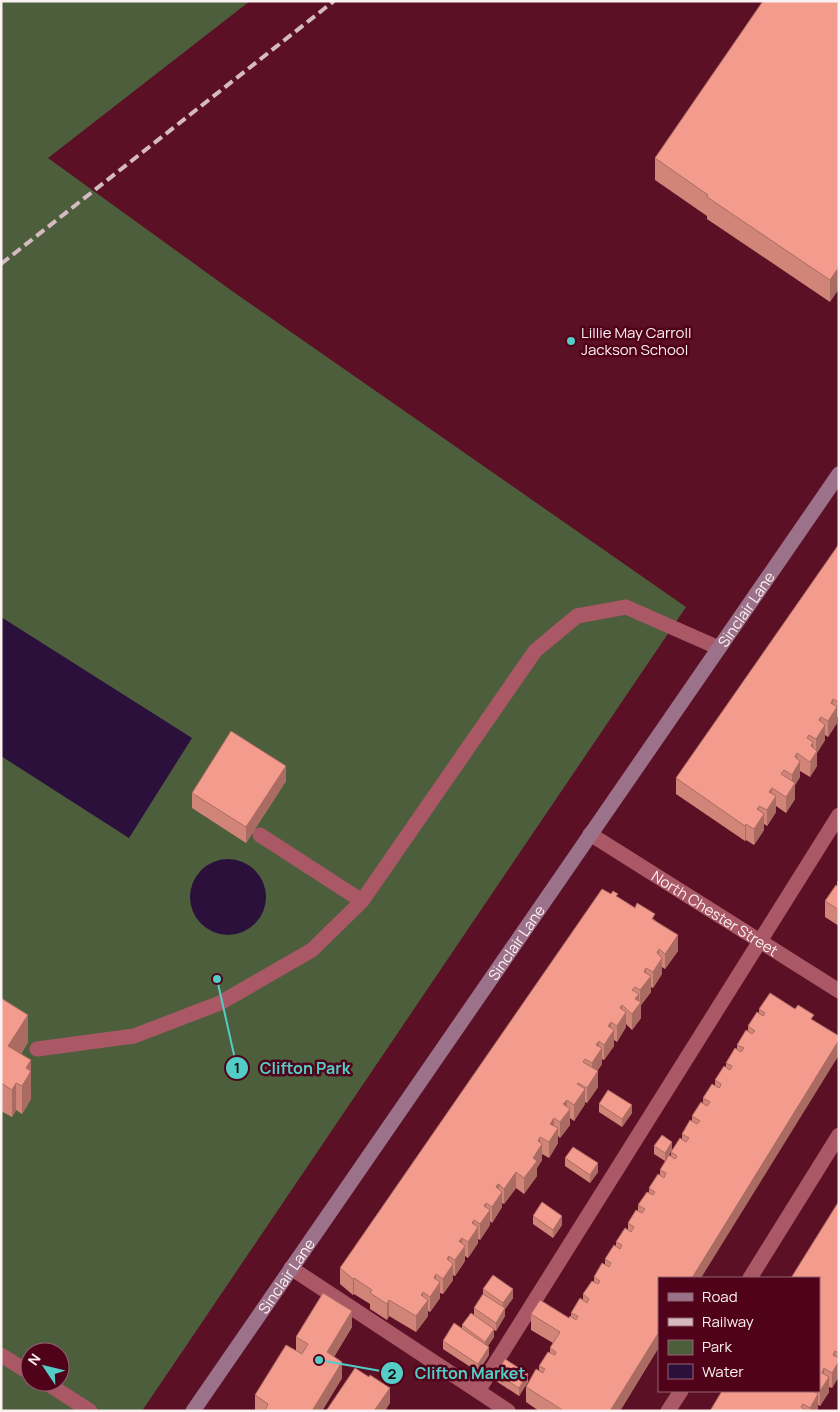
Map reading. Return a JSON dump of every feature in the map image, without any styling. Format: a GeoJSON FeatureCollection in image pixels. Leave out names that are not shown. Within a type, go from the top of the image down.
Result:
{"type":"FeatureCollection","features":[{"type":"Feature","properties":{"kind":"main road","name":"Sinclair Lane"},"geometry":{"type":"LineString","coordinates":[[193,1411],[839,474]]}},
{"type":"Feature","properties":{"kind":"street"},"geometry":{"type":"LineString","coordinates":[[37,1049],[134,1036],[220,1004],[312,950],[362,901],[535,651],[577,616],[626,607],[719,648]]}},
{"type":"Feature","properties":{"kind":"street"},"geometry":{"type":"LineString","coordinates":[[478,1391],[839,815]]}},
{"type":"Feature","properties":{"kind":"street","name":"North Chester Street"},"geometry":{"type":"LineString","coordinates":[[590,834],[839,991]]}},
{"type":"Feature","properties":{"kind":"street"},"geometry":{"type":"LineString","coordinates":[[260,835],[362,901]]}},
{"type":"Feature","properties":{"kind":"street"},"geometry":{"type":"LineString","coordinates":[[751,1277],[839,1135]]}},
{"type":"Feature","properties":{"kind":"street"},"geometry":{"type":"LineString","coordinates":[[291,1268],[508,1411]]}},
{"type":"Feature","properties":{"kind":"street"},"geometry":{"type":"LineString","coordinates":[[1,1355],[20,1367]]}},
{"type":"Feature","properties":{"kind":"street"},"geometry":{"type":"LineString","coordinates":[[61,1392],[90,1411]]}},
{"type":"Feature","properties":{"kind":"street"},"geometry":{"type":"LineString","coordinates":[[668,1411],[679,1392]]}},
{"type":"Feature","properties":{"kind":"green space"},"geometry":{"type":"Polygon","coordinates":[[[1,1],[250,1],[48,158],[232,291],[686,607],[142,1411],[1,1411],[1,1]]]}},
{"type":"Feature","properties":{"kind":"water"},"geometry":{"type":"Polygon","coordinates":[[[1,617],[192,738],[129,838],[1,756],[1,617]]]}},
{"type":"Feature","properties":{"kind":"water"},"geometry":{"type":"Polygon","coordinates":[[[221,859],[235,859],[249,865],[260,876],[266,890],[263,912],[255,924],[235,935],[221,935],[207,929],[196,918],[190,904],[190,890],[196,876],[207,865],[221,859]]]}},
{"type":"Feature","properties":{"kind":"building"},"geometry":{"type":"Polygon","coordinates":[[[763,1],[839,1],[839,267],[830,280],[707,197],[708,195],[655,158],[763,1]]]}},
{"type":"Feature","properties":{"kind":"building"},"geometry":{"type":"Polygon","coordinates":[[[839,544],[839,702],[833,699],[831,703],[837,707],[828,721],[821,717],[819,720],[825,725],[816,739],[809,735],[807,738],[813,742],[811,746],[817,751],[810,762],[797,753],[795,757],[800,761],[792,775],[784,770],[781,774],[795,783],[786,797],[772,788],[769,792],[776,796],[767,810],[759,806],[757,809],[764,814],[754,829],[746,824],[745,826],[676,778],[839,544]]]}},
{"type":"Feature","properties":{"kind":"building"},"geometry":{"type":"Polygon","coordinates":[[[231,731],[286,766],[246,827],[192,793],[231,731]]]}},
{"type":"Feature","properties":{"kind":"building"},"geometry":{"type":"Polygon","coordinates":[[[836,885],[839,887],[839,910],[825,901],[836,885]]]}},
{"type":"Feature","properties":{"kind":"building"},"geometry":{"type":"Polygon","coordinates":[[[602,889],[611,894],[613,891],[618,894],[616,896],[635,908],[637,903],[655,914],[652,919],[678,935],[665,954],[659,949],[657,953],[662,958],[653,972],[646,968],[644,972],[651,976],[640,990],[635,987],[632,990],[639,994],[635,999],[641,1002],[632,1014],[622,1005],[620,1008],[626,1012],[617,1026],[611,1022],[608,1026],[614,1030],[604,1045],[599,1041],[596,1045],[602,1048],[592,1063],[585,1059],[583,1062],[598,1071],[587,1088],[577,1084],[585,1089],[574,1105],[567,1100],[563,1104],[570,1109],[560,1122],[554,1118],[550,1124],[558,1128],[549,1142],[540,1137],[538,1141],[542,1144],[533,1158],[537,1161],[524,1178],[516,1172],[504,1189],[499,1184],[497,1185],[496,1187],[502,1192],[492,1207],[486,1203],[484,1206],[490,1210],[480,1224],[474,1220],[472,1223],[478,1227],[468,1242],[462,1238],[459,1241],[465,1246],[455,1260],[449,1256],[447,1259],[453,1264],[443,1279],[436,1274],[434,1278],[440,1282],[430,1297],[423,1292],[421,1295],[428,1300],[416,1316],[389,1300],[387,1304],[370,1293],[372,1290],[353,1279],[340,1268],[602,889]]]}},
{"type":"Feature","properties":{"kind":"building"},"geometry":{"type":"Polygon","coordinates":[[[770,993],[795,1009],[798,1005],[814,1015],[811,1019],[839,1036],[839,1040],[693,1277],[658,1277],[658,1334],[610,1411],[564,1411],[526,1387],[536,1369],[543,1373],[545,1369],[539,1366],[548,1352],[555,1355],[556,1352],[550,1348],[560,1332],[531,1314],[540,1300],[569,1318],[570,1316],[576,1320],[578,1316],[571,1313],[580,1298],[587,1303],[589,1299],[583,1294],[592,1281],[598,1284],[600,1281],[594,1277],[602,1263],[609,1267],[611,1263],[605,1259],[614,1245],[620,1249],[622,1245],[616,1242],[625,1228],[631,1232],[634,1227],[628,1223],[636,1210],[642,1213],[645,1209],[638,1205],[647,1192],[653,1195],[655,1192],[649,1188],[658,1174],[664,1178],[666,1173],[660,1170],[669,1155],[675,1159],[677,1156],[671,1152],[680,1138],[686,1142],[689,1138],[682,1134],[690,1120],[697,1124],[700,1121],[692,1116],[701,1102],[707,1106],[710,1102],[703,1098],[712,1084],[720,1087],[721,1084],[715,1080],[724,1066],[730,1070],[732,1066],[726,1063],[735,1048],[741,1052],[744,1048],[737,1045],[746,1030],[752,1034],[755,1031],[748,1026],[757,1012],[763,1016],[765,1013],[759,1009],[770,993]]]}},
{"type":"Feature","properties":{"kind":"building"},"geometry":{"type":"Polygon","coordinates":[[[1,998],[28,1015],[8,1046],[31,1060],[26,1068],[31,1071],[22,1086],[16,1083],[12,1090],[1,1083],[1,998]]]}},
{"type":"Feature","properties":{"kind":"building"},"geometry":{"type":"Polygon","coordinates":[[[608,1090],[632,1105],[622,1119],[599,1104],[608,1090]]]}},
{"type":"Feature","properties":{"kind":"building"},"geometry":{"type":"Polygon","coordinates":[[[662,1135],[672,1142],[665,1153],[654,1146],[662,1135]]]}},
{"type":"Feature","properties":{"kind":"building"},"geometry":{"type":"Polygon","coordinates":[[[573,1147],[598,1163],[590,1175],[565,1158],[573,1147]]]}},
{"type":"Feature","properties":{"kind":"building"},"geometry":{"type":"Polygon","coordinates":[[[839,1201],[839,1353],[835,1351],[833,1355],[839,1358],[839,1361],[832,1373],[824,1368],[822,1373],[829,1377],[820,1391],[820,1277],[792,1277],[839,1201]]]}},
{"type":"Feature","properties":{"kind":"building"},"geometry":{"type":"Polygon","coordinates":[[[542,1202],[562,1216],[553,1230],[533,1216],[542,1202]]]}},
{"type":"Feature","properties":{"kind":"building"},"geometry":{"type":"Polygon","coordinates":[[[493,1275],[513,1289],[503,1303],[483,1289],[493,1275]]]}},
{"type":"Feature","properties":{"kind":"building"},"geometry":{"type":"Polygon","coordinates":[[[323,1293],[352,1311],[327,1352],[342,1362],[312,1411],[265,1411],[268,1404],[255,1395],[286,1345],[302,1354],[308,1344],[296,1337],[323,1293]]]}},
{"type":"Feature","properties":{"kind":"building"},"geometry":{"type":"Polygon","coordinates":[[[483,1294],[505,1308],[496,1323],[474,1308],[483,1294]]]}},
{"type":"Feature","properties":{"kind":"building"},"geometry":{"type":"Polygon","coordinates":[[[471,1313],[494,1329],[485,1342],[462,1325],[471,1313]]]}},
{"type":"Feature","properties":{"kind":"building"},"geometry":{"type":"Polygon","coordinates":[[[454,1323],[489,1347],[478,1364],[443,1341],[454,1323]]]}},
{"type":"Feature","properties":{"kind":"building"},"geometry":{"type":"Polygon","coordinates":[[[505,1359],[528,1374],[519,1388],[496,1373],[505,1359]]]}},
{"type":"Feature","properties":{"kind":"building"},"geometry":{"type":"Polygon","coordinates":[[[355,1368],[390,1388],[374,1411],[326,1411],[355,1368]]]}},
{"type":"Feature","properties":{"kind":"building"},"geometry":{"type":"Polygon","coordinates":[[[721,1392],[815,1392],[818,1394],[810,1408],[803,1404],[801,1407],[806,1411],[710,1411],[721,1392]]]}},
{"type":"Feature","properties":{"kind":"railway"},"geometry":{"type":"LineString","coordinates":[[1,264],[334,1]]}},
{"type":"Feature","properties":{"kind":"place","name":"Lillie May Carroll Jackson School"},"geometry":{"type":"Point","coordinates":[571,341]}},
{"type":"Feature","properties":{"kind":"place","name":"Clifton Park"},"geometry":{"type":"Point","coordinates":[217,979]}},
{"type":"Feature","properties":{"kind":"place","name":"Clifton Market"},"geometry":{"type":"Point","coordinates":[319,1360]}}]}
